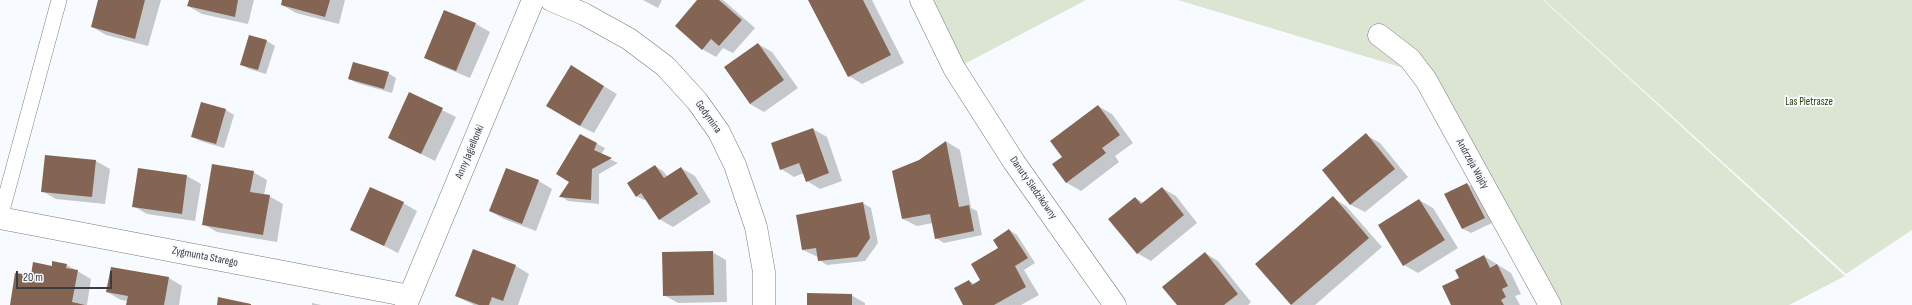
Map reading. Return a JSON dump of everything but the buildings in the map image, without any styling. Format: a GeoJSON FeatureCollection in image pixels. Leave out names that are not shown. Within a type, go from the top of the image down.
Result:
{"type":"FeatureCollection","features":[{"type":"Feature","properties":{"kind":"street","name":"Anny Jagiellonki"},"geometry":{"type":"LineString","coordinates":[[408,300],[533,0]]}},
{"type":"Feature","properties":{"kind":"street","name":"Gedymina"},"geometry":{"type":"LineString","coordinates":[[551,0],[584,14],[629,39],[665,66],[697,101],[719,132],[735,165],[756,227],[764,272],[764,305]]}},
{"type":"Feature","properties":{"kind":"street","name":"Danuty Siedzikówny"},"geometry":{"type":"LineString","coordinates":[[921,0],[954,68],[1014,162],[1115,305]]}},
{"type":"Feature","properties":{"kind":"street","name":"Andrzeja Wajdy"},"geometry":{"type":"LineString","coordinates":[[1378,35],[1410,59],[1426,80],[1550,305]]}},
{"type":"Feature","properties":{"kind":"street","name":"Zygmunta Starego"},"geometry":{"type":"LineString","coordinates":[[0,218],[408,300]]}},
{"type":"Feature","properties":{"kind":"lane"},"geometry":{"type":"LineString","coordinates":[[0,218],[59,0]]}},
{"type":"Feature","properties":{"kind":"green space"},"geometry":{"type":"Polygon","coordinates":[[[920,0],[1086,0],[955,69],[920,0]]]}},
{"type":"Feature","properties":{"kind":"green space"},"geometry":{"type":"Polygon","coordinates":[[[1178,0],[1543,0],[1845,276],[1789,305],[1551,305],[1427,75],[1178,0]]]}},
{"type":"Feature","properties":{"kind":"green space","name":"Las Pietrasze"},"geometry":{"type":"Polygon","coordinates":[[[1544,0],[1912,0],[1912,230],[1846,274],[1544,0]]]}}]}
